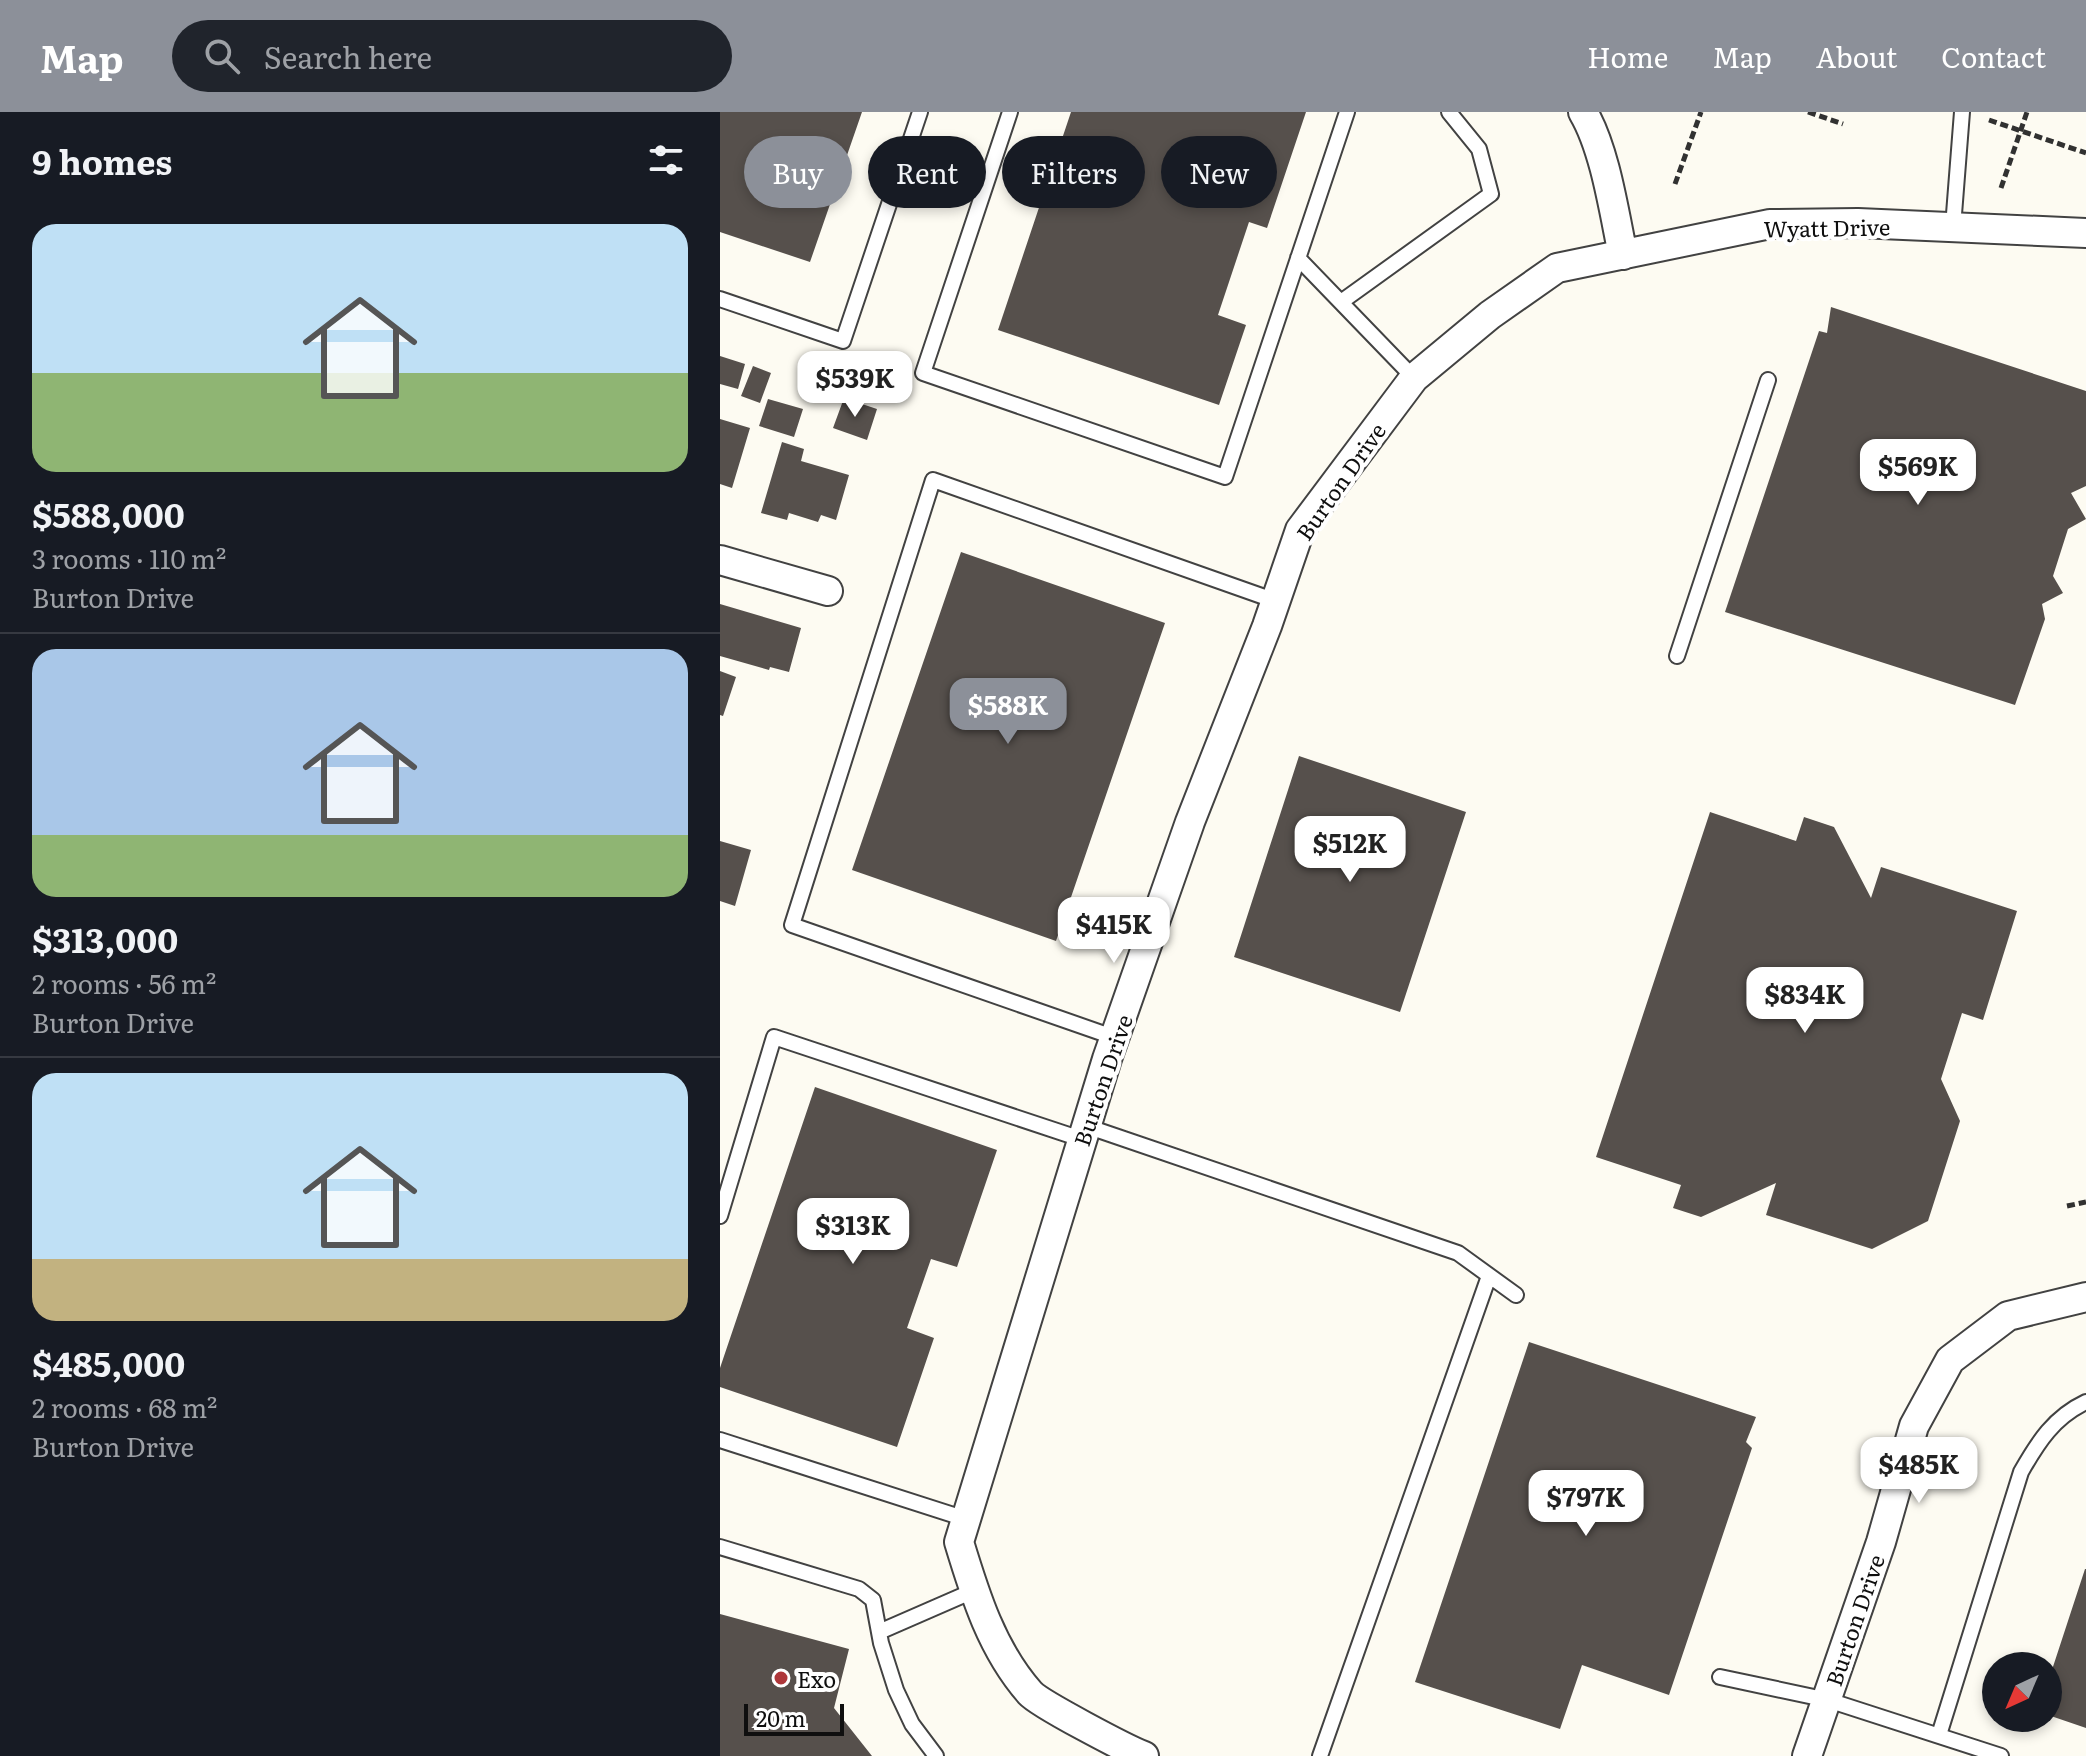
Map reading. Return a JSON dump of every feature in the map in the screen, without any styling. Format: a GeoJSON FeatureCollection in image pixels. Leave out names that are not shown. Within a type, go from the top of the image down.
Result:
{"type":"FeatureCollection","features":[{"type":"Feature","properties":{"kind":"street"},"geometry":{"type":"LineString","coordinates":[[1583,112],[1608,184],[1623,255]]}},
{"type":"Feature","properties":{"kind":"street","name":"Wyatt Drive"},"geometry":{"type":"LineString","coordinates":[[1623,255],[1770,224],[1858,223],[2086,233]]}},
{"type":"Feature","properties":{"kind":"street","name":"Burton Drive"},"geometry":{"type":"LineString","coordinates":[[1141,1756],[1031,1696],[996,1643],[973,1591],[959,1542],[1083,1133],[1190,822],[1276,601],[1300,530],[1414,378],[1490,315],[1557,268],[1623,255]]}},
{"type":"Feature","properties":{"kind":"street"},"geometry":{"type":"LineString","coordinates":[[720,560],[828,591]]}},
{"type":"Feature","properties":{"kind":"street","name":"Burton Drive"},"geometry":{"type":"LineString","coordinates":[[1807,1756],[1881,1542],[1914,1426],[1950,1360],[2008,1316],[2086,1297]]}},
{"type":"Feature","properties":{"kind":"lane"},"geometry":{"type":"LineString","coordinates":[[720,299],[843,341],[920,112]]}},
{"type":"Feature","properties":{"kind":"lane"},"geometry":{"type":"LineString","coordinates":[[1010,112],[923,373],[1225,477],[1347,112]]}},
{"type":"Feature","properties":{"kind":"lane"},"geometry":{"type":"LineString","coordinates":[[1341,302],[1491,194],[1479,149],[1449,112]]}},
{"type":"Feature","properties":{"kind":"lane"},"geometry":{"type":"LineString","coordinates":[[1953,227],[1962,112]]}},
{"type":"Feature","properties":{"kind":"lane"},"geometry":{"type":"LineString","coordinates":[[1298,258],[1414,378]]}},
{"type":"Feature","properties":{"kind":"lane"},"geometry":{"type":"LineString","coordinates":[[1677,656],[1768,380]]}},
{"type":"Feature","properties":{"kind":"lane"},"geometry":{"type":"LineString","coordinates":[[1116,1038],[792,925],[933,480],[1276,601]]}},
{"type":"Feature","properties":{"kind":"lane"},"geometry":{"type":"LineString","coordinates":[[720,1216],[774,1037],[1458,1253],[1516,1295]]}},
{"type":"Feature","properties":{"kind":"lane"},"geometry":{"type":"LineString","coordinates":[[1320,1756],[1489,1276]]}},
{"type":"Feature","properties":{"kind":"lane"},"geometry":{"type":"LineString","coordinates":[[1939,1735],[2021,1472],[2040,1438],[2066,1411],[2086,1402]]}},
{"type":"Feature","properties":{"kind":"lane"},"geometry":{"type":"LineString","coordinates":[[720,1440],[966,1519]]}},
{"type":"Feature","properties":{"kind":"lane"},"geometry":{"type":"LineString","coordinates":[[720,1547],[859,1589],[873,1600],[896,1690],[912,1724],[936,1756]]}},
{"type":"Feature","properties":{"kind":"lane"},"geometry":{"type":"LineString","coordinates":[[879,1632],[973,1591]]}},
{"type":"Feature","properties":{"kind":"lane"},"geometry":{"type":"LineString","coordinates":[[1720,1677],[1828,1700],[2001,1756]]}},
{"type":"Feature","properties":{"kind":"path"},"geometry":{"type":"LineString","coordinates":[[1675,184],[1701,112]]}},
{"type":"Feature","properties":{"kind":"path"},"geometry":{"type":"LineString","coordinates":[[1808,112],[1843,124]]}},
{"type":"Feature","properties":{"kind":"path"},"geometry":{"type":"LineString","coordinates":[[2001,188],[2027,112]]}},
{"type":"Feature","properties":{"kind":"path"},"geometry":{"type":"LineString","coordinates":[[1989,120],[2086,153]]}},
{"type":"Feature","properties":{"kind":"path"},"geometry":{"type":"LineString","coordinates":[[2067,1206],[2086,1202]]}},
{"type":"Feature","properties":{"kind":"building"},"geometry":{"type":"Polygon","coordinates":[[[720,112],[862,112],[852,141],[852,136],[744,136],[744,208],[829,208],[810,262],[720,232],[720,112]]]}},
{"type":"Feature","properties":{"kind":"building"},"geometry":{"type":"Polygon","coordinates":[[[1071,112],[1306,112],[1277,198],[1277,136],[1161,136],[1161,208],[1274,208],[1267,228],[1249,222],[1218,315],[1246,325],[1219,405],[998,330],[1039,208],[1145,208],[1145,136],[1063,136],[1071,112]]]}},
{"type":"Feature","properties":{"kind":"building"},"geometry":{"type":"Polygon","coordinates":[[[1831,307],[2086,391],[2086,486],[2071,493],[2086,519],[2068,529],[2053,576],[2063,593],[2042,604],[2045,619],[2015,705],[1725,612],[1819,331],[1827,333],[1831,307]]]}},
{"type":"Feature","properties":{"kind":"building"},"geometry":{"type":"Polygon","coordinates":[[[720,356],[745,364],[738,389],[720,384],[720,356]]]}},
{"type":"Feature","properties":{"kind":"building"},"geometry":{"type":"Polygon","coordinates":[[[753,366],[771,373],[760,403],[741,396],[753,366]]]}},
{"type":"Feature","properties":{"kind":"building"},"geometry":{"type":"Polygon","coordinates":[[[844,398],[877,409],[867,440],[833,428],[844,398]]]}},
{"type":"Feature","properties":{"kind":"building"},"geometry":{"type":"Polygon","coordinates":[[[768,399],[803,409],[794,437],[759,426],[768,399]]]}},
{"type":"Feature","properties":{"kind":"building"},"geometry":{"type":"Polygon","coordinates":[[[720,419],[750,428],[732,488],[720,484],[720,419]]]}},
{"type":"Feature","properties":{"kind":"building"},"geometry":{"type":"Polygon","coordinates":[[[782,442],[804,449],[801,461],[849,475],[836,520],[821,515],[818,522],[789,513],[787,520],[761,513],[782,442]]]}},
{"type":"Feature","properties":{"kind":"building"},"geometry":{"type":"Polygon","coordinates":[[[961,552],[1165,623],[1056,941],[852,870],[961,552]]]}},
{"type":"Feature","properties":{"kind":"building"},"geometry":{"type":"Polygon","coordinates":[[[720,604],[801,628],[789,672],[770,667],[769,670],[720,656],[720,604]]]}},
{"type":"Feature","properties":{"kind":"building"},"geometry":{"type":"Polygon","coordinates":[[[720,671],[736,677],[723,716],[720,715],[720,671]]]}},
{"type":"Feature","properties":{"kind":"building"},"geometry":{"type":"Polygon","coordinates":[[[1299,756],[1466,812],[1400,1012],[1234,957],[1299,756]]]}},
{"type":"Feature","properties":{"kind":"building"},"geometry":{"type":"Polygon","coordinates":[[[1710,812],[1796,841],[1804,817],[1834,827],[1871,898],[1881,867],[2017,911],[1983,1020],[1962,1013],[1941,1079],[1960,1121],[1928,1221],[1872,1249],[1766,1215],[1776,1183],[1701,1217],[1673,1208],[1681,1185],[1596,1157],[1710,812]]]}},
{"type":"Feature","properties":{"kind":"building"},"geometry":{"type":"Polygon","coordinates":[[[720,841],[751,850],[735,906],[720,901],[720,841]]]}},
{"type":"Feature","properties":{"kind":"building"},"geometry":{"type":"Polygon","coordinates":[[[815,1087],[997,1150],[957,1267],[931,1259],[907,1328],[934,1338],[897,1447],[720,1387],[720,1368],[815,1087]]]}},
{"type":"Feature","properties":{"kind":"building"},"geometry":{"type":"Polygon","coordinates":[[[1529,1342],[1756,1417],[1746,1442],[1752,1448],[1669,1695],[1582,1665],[1560,1729],[1415,1682],[1529,1342]]]}},
{"type":"Feature","properties":{"kind":"building"},"geometry":{"type":"Polygon","coordinates":[[[2086,1569],[2086,1728],[2062,1720],[2062,1652],[2058,1652],[2086,1569]]]}},
{"type":"Feature","properties":{"kind":"building","name":"Exo"},"geometry":{"type":"Polygon","coordinates":[[[720,1614],[849,1649],[834,1708],[872,1756],[720,1756],[720,1614]]]}},
{"type":"Feature","properties":{"kind":"place","name":"Exo"},"geometry":{"type":"Point","coordinates":[781,1678]}}]}
